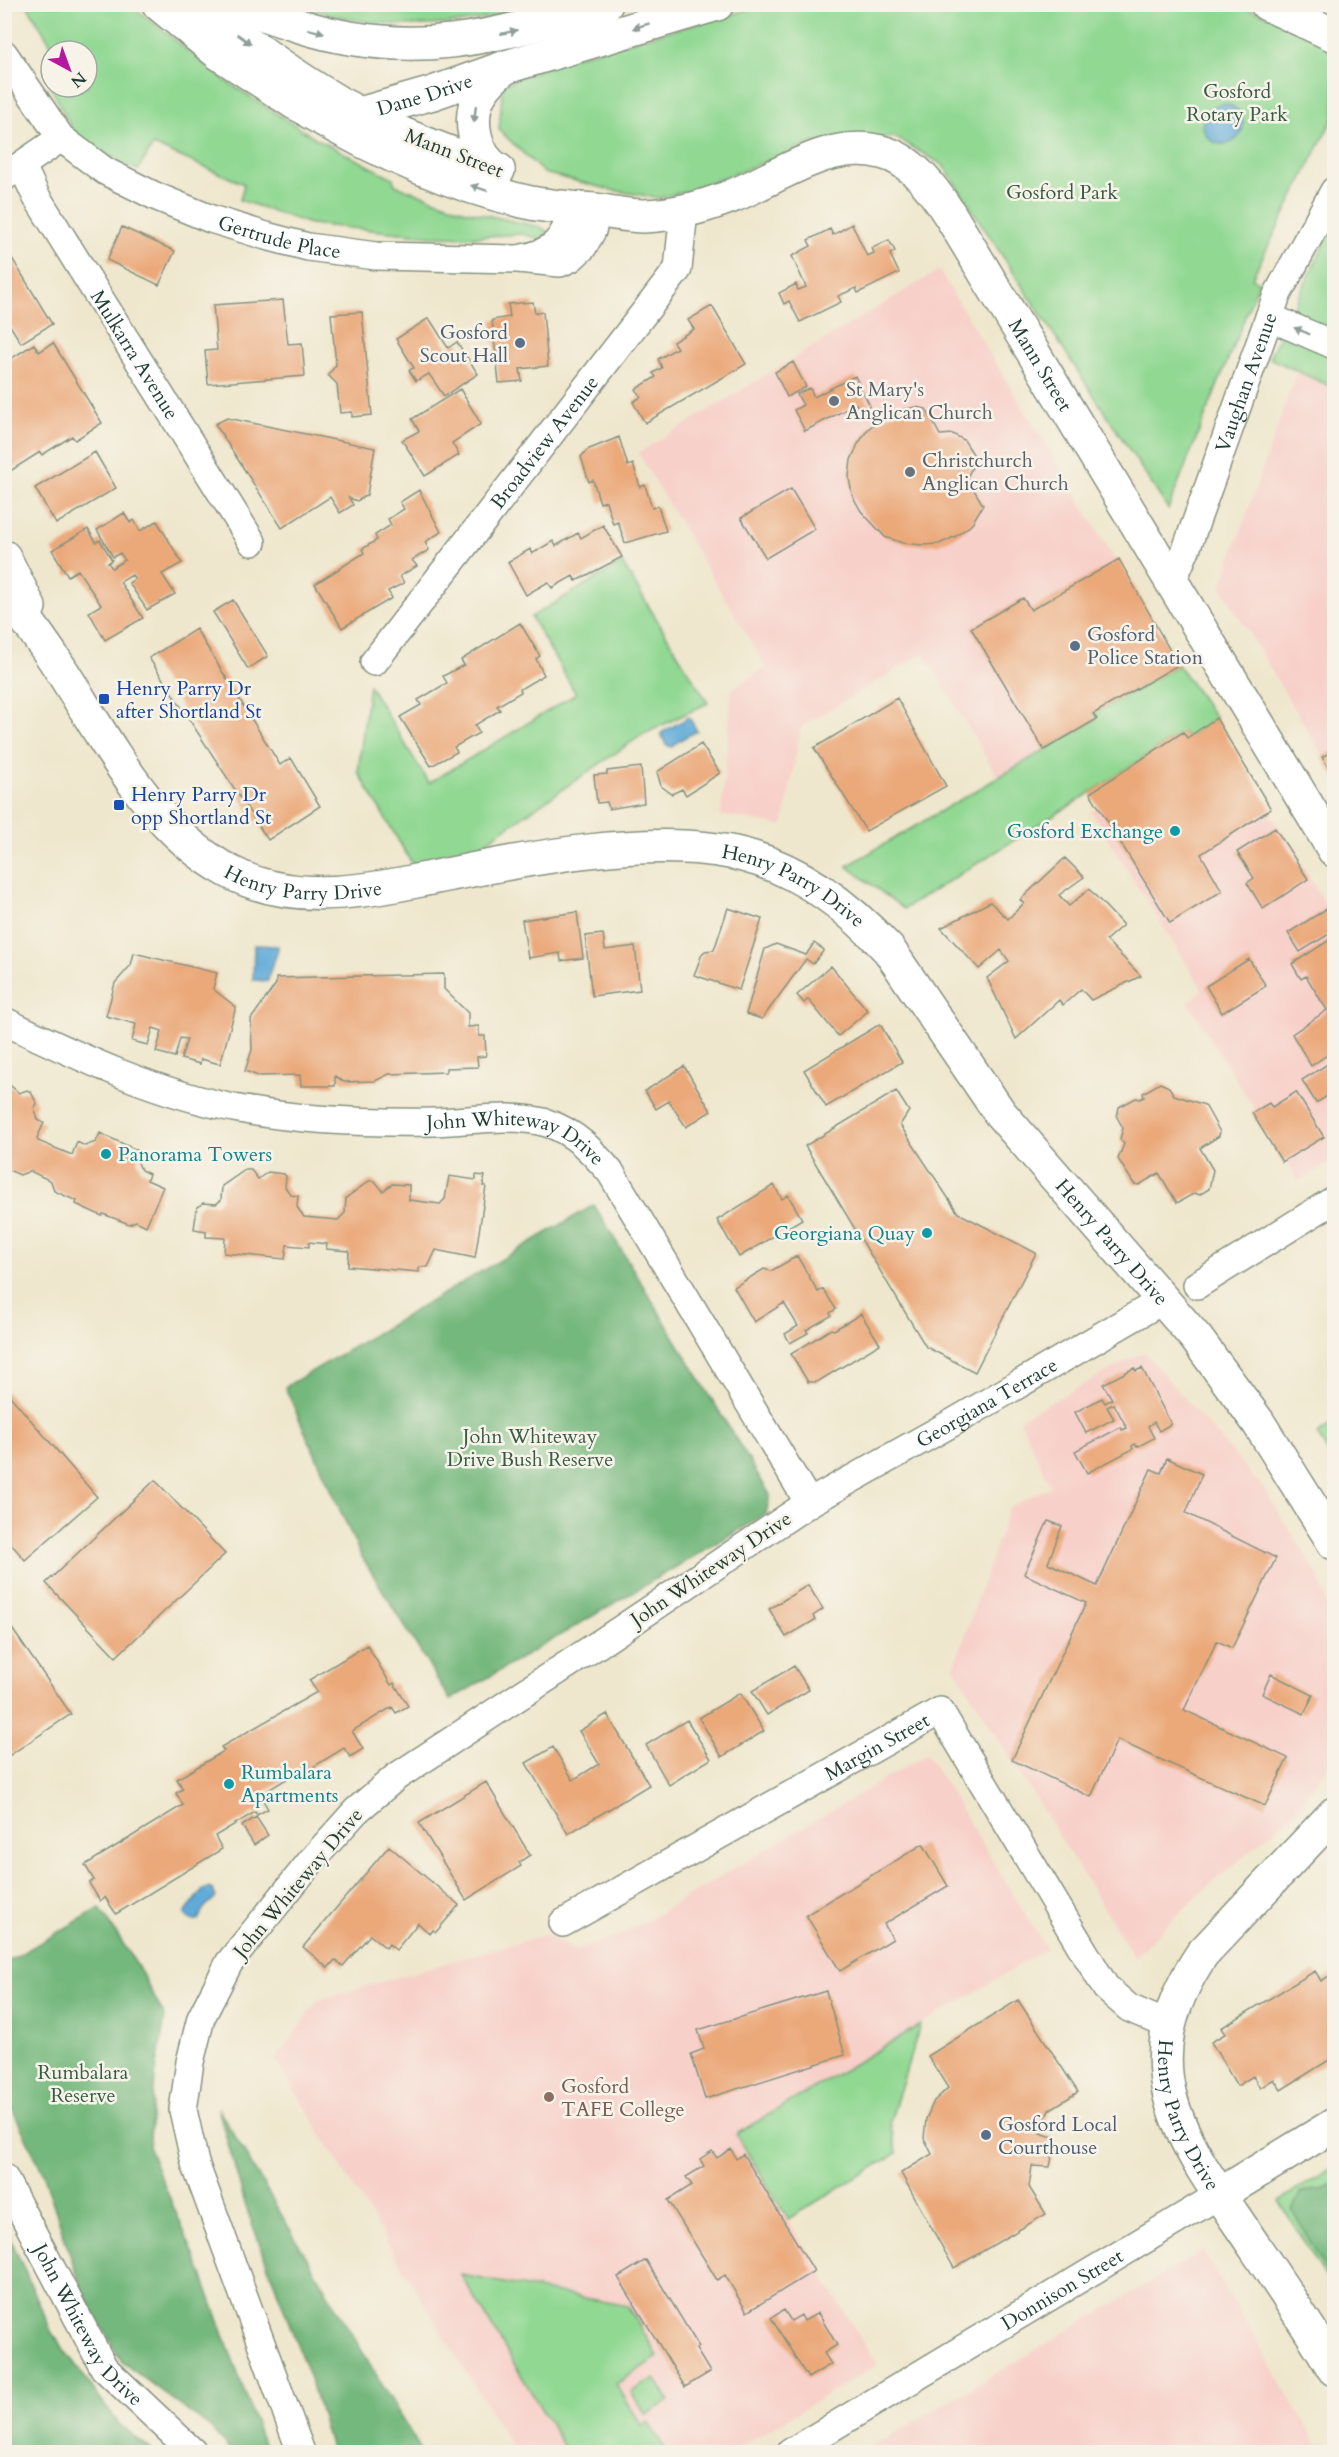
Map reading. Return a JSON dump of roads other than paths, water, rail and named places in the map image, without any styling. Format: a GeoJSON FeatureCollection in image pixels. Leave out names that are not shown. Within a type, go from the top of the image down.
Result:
{"type":"FeatureCollection","features":[{"type":"Feature","properties":{"kind":"main road","name":"Dane Drive"},"geometry":{"type":"LineString","coordinates":[[159,4],[220,54],[295,103],[317,114],[330,116],[362,115],[506,67],[717,4]]}},
{"type":"Feature","properties":{"kind":"main road","name":"Mann Street"},"geometry":{"type":"LineString","coordinates":[[197,4],[288,70],[362,115],[422,142],[498,170],[584,208]]}},
{"type":"Feature","properties":{"kind":"main road","name":"Dane Drive"},"geometry":{"type":"LineString","coordinates":[[241,4],[255,12],[322,32],[368,41],[419,44],[503,34],[606,4]]}},
{"type":"Feature","properties":{"kind":"main road"},"geometry":{"type":"LineString","coordinates":[[1267,4],[1335,34]]}},
{"type":"Feature","properties":{"kind":"main road"},"geometry":{"type":"LineString","coordinates":[[498,170],[489,163],[479,148],[474,114],[480,95],[493,78],[506,67]]}},
{"type":"Feature","properties":{"kind":"main road","name":"Mann Street"},"geometry":{"type":"LineString","coordinates":[[295,103],[348,134],[410,164],[516,199],[645,216],[684,211],[732,196],[829,153],[847,150],[882,152],[911,168],[933,190],[950,215],[1335,850]]}},
{"type":"Feature","properties":{"kind":"main road","name":"Henry Parry Drive"},"geometry":{"type":"LineString","coordinates":[[4,557],[53,657]]}},
{"type":"Feature","properties":{"kind":"main road","name":"Henry Parry Drive"},"geometry":{"type":"LineString","coordinates":[[4,590],[53,657],[123,765],[163,817],[206,856],[228,871],[249,881],[299,891],[357,891],[569,855],[660,847],[717,850],[745,855],[798,876],[845,908],[889,950],[1000,1113],[1196,1338],[1258,1422],[1335,1543]]}},
{"type":"Feature","properties":{"kind":"main road","name":"Henry Parry Drive"},"geometry":{"type":"LineString","coordinates":[[1335,1814],[1202,1954],[1175,2001],[1168,2025],[1165,2049],[1170,2097],[1194,2156],[1335,2369]]}},
{"type":"Feature","properties":{"kind":"main road","name":"Donnison Street"},"geometry":{"type":"LineString","coordinates":[[1219,2195],[1335,2125]]}},
{"type":"Feature","properties":{"kind":"street","name":"Gertrude Place"},"geometry":{"type":"LineString","coordinates":[[4,54],[62,138],[105,171],[155,196],[211,219],[266,236],[308,247],[376,256],[518,259],[557,263],[571,258],[589,237],[584,208]]}},
{"type":"Feature","properties":{"kind":"street"},"geometry":{"type":"LineString","coordinates":[[13,172],[62,138]]}},
{"type":"Feature","properties":{"kind":"street","name":"Mulkarra Avenue"},"geometry":{"type":"LineString","coordinates":[[13,172],[36,196],[252,542]]}},
{"type":"Feature","properties":{"kind":"street","name":"Vaughan Avenue"},"geometry":{"type":"LineString","coordinates":[[1172,582],[1187,547],[1277,295],[1335,191]]}},
{"type":"Feature","properties":{"kind":"street","name":"Broadview Avenue"},"geometry":{"type":"LineString","coordinates":[[374,662],[678,268],[684,211]]}},
{"type":"Feature","properties":{"kind":"street"},"geometry":{"type":"LineString","coordinates":[[1269,317],[1335,345]]}},
{"type":"Feature","properties":{"kind":"street","name":"John Whiteway Drive"},"geometry":{"type":"LineString","coordinates":[[4,1022],[68,1052],[129,1076],[184,1095],[238,1109],[306,1118],[372,1122],[519,1119],[547,1123],[574,1136],[593,1152],[611,1173],[809,1503],[396,1777],[356,1811],[312,1860],[229,1964],[201,2018],[190,2062],[183,2110],[195,2163],[301,2452]]}},
{"type":"Feature","properties":{"kind":"street"},"geometry":{"type":"LineString","coordinates":[[1197,1285],[1335,1200]]}},
{"type":"Feature","properties":{"kind":"street","name":"Georgiana Terrace"},"geometry":{"type":"LineString","coordinates":[[809,1503],[1163,1300]]}},
{"type":"Feature","properties":{"kind":"street","name":"Margin Street"},"geometry":{"type":"LineString","coordinates":[[563,1923],[940,1711],[1106,1988],[1129,2008],[1168,2025]]}},
{"type":"Feature","properties":{"kind":"street","name":"John Whiteway Drive"},"geometry":{"type":"LineString","coordinates":[[4,2178],[104,2368],[194,2452]]}},
{"type":"Feature","properties":{"kind":"street","name":"Donnison Street"},"geometry":{"type":"LineString","coordinates":[[791,2452],[1219,2195]]}},
{"type":"Feature","properties":{"kind":"water"},"geometry":{"type":"Polygon","coordinates":[[[1223,104],[1231,105],[1237,110],[1242,116],[1242,132],[1237,138],[1231,143],[1223,144],[1215,143],[1209,138],[1204,132],[1203,124],[1204,116],[1209,110],[1215,105],[1223,104]]]}},
{"type":"Feature","properties":{"kind":"water"},"geometry":{"type":"Polygon","coordinates":[[[689,717],[697,731],[672,747],[666,745],[661,733],[689,717]]]}},
{"type":"Feature","properties":{"kind":"water"},"geometry":{"type":"Polygon","coordinates":[[[254,945],[278,946],[268,981],[253,980],[254,945]]]}},
{"type":"Feature","properties":{"kind":"water"},"geometry":{"type":"Polygon","coordinates":[[[208,1888],[213,1890],[216,1897],[205,1907],[198,1920],[191,1920],[185,1915],[186,1912],[203,1890],[208,1888]]]}},
{"type":"Feature","properties":{"kind":"place","name":"Gosford Scout Hall"},"geometry":{"type":"Point","coordinates":[520,343]}},
{"type":"Feature","properties":{"kind":"place","name":"St Mary's Anglican Church"},"geometry":{"type":"Point","coordinates":[834,401]}},
{"type":"Feature","properties":{"kind":"place","name":"Christchurch Anglican Church"},"geometry":{"type":"Point","coordinates":[910,472]}},
{"type":"Feature","properties":{"kind":"place","name":"Gosford Police Station"},"geometry":{"type":"Point","coordinates":[1075,646]}},
{"type":"Feature","properties":{"kind":"place","name":"Henry Parry Dr after Shortland St"},"geometry":{"type":"Point","coordinates":[104,699]}},
{"type":"Feature","properties":{"kind":"place","name":"Henry Parry Dr opp Shortland St"},"geometry":{"type":"Point","coordinates":[119,805]}},
{"type":"Feature","properties":{"kind":"place","name":"Gosford Exchange"},"geometry":{"type":"Point","coordinates":[1175,831]}},
{"type":"Feature","properties":{"kind":"place","name":"Panorama Towers"},"geometry":{"type":"Point","coordinates":[106,1154]}},
{"type":"Feature","properties":{"kind":"place","name":"Georgiana Quay"},"geometry":{"type":"Point","coordinates":[927,1233]}},
{"type":"Feature","properties":{"kind":"place","name":"Rumbalara Apartments"},"geometry":{"type":"Point","coordinates":[229,1784]}},
{"type":"Feature","properties":{"kind":"place","name":"Gosford TAFE College"},"geometry":{"type":"Point","coordinates":[549,2097]}},
{"type":"Feature","properties":{"kind":"place","name":"Gosford Local Courthouse"},"geometry":{"type":"Point","coordinates":[986,2135]}},
{"type":"Feature","properties":{"kind":"park label","name":"Gosford Rotary Park"},"geometry":{"type":"Point","coordinates":[1237,102]}},
{"type":"Feature","properties":{"kind":"park label","name":"Gosford Park"},"geometry":{"type":"Point","coordinates":[1062,192]}},
{"type":"Feature","properties":{"kind":"park label","name":"John Whiteway Drive Bush Reserve"},"geometry":{"type":"Point","coordinates":[530,1448]}},
{"type":"Feature","properties":{"kind":"park label","name":"Rumbalara Reserve"},"geometry":{"type":"Point","coordinates":[83,2084]}}]}
